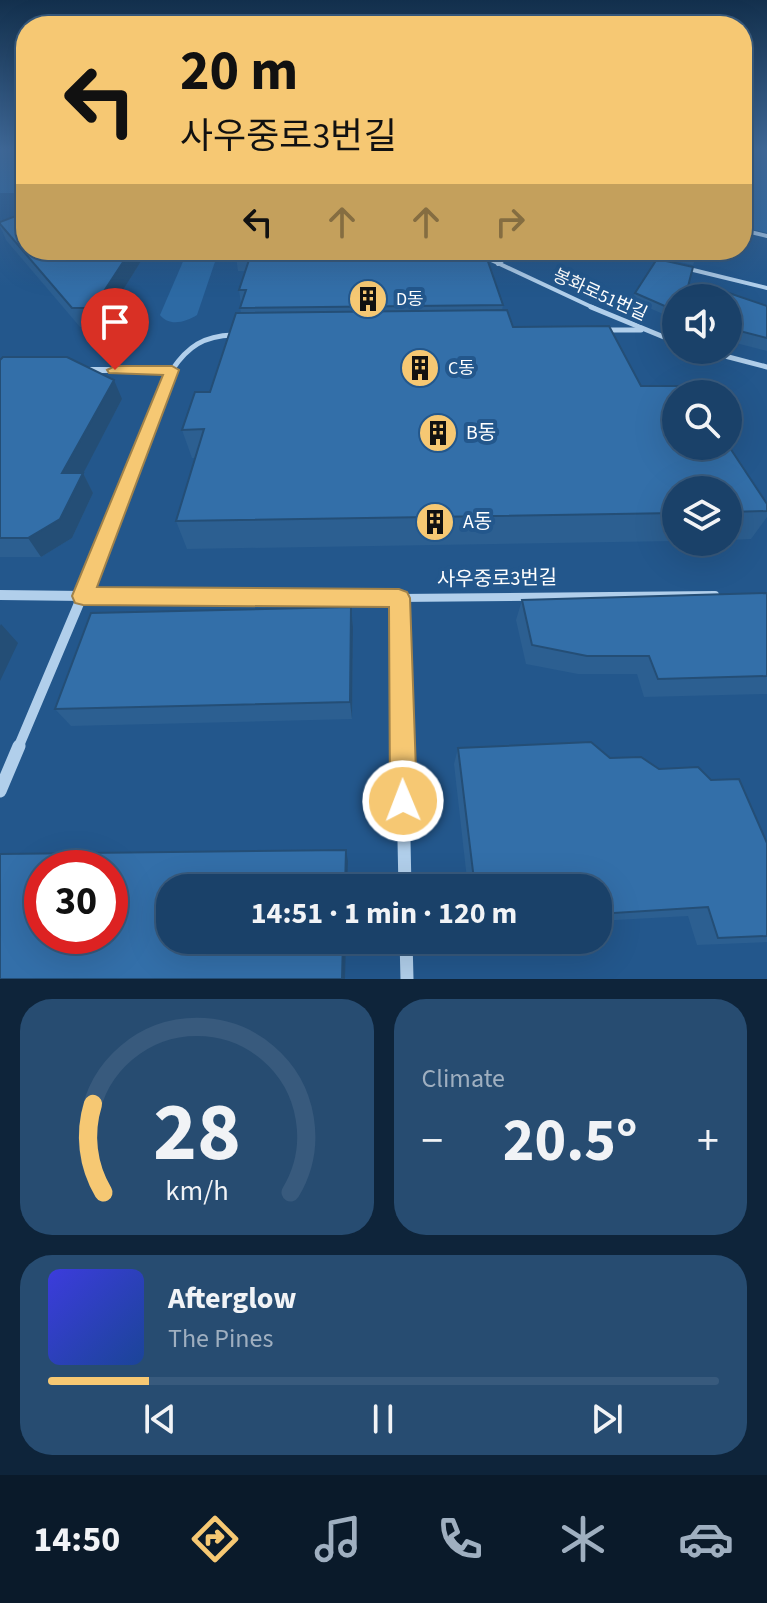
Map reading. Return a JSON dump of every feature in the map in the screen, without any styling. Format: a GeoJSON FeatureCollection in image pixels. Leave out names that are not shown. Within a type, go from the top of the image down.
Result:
{"type":"FeatureCollection","features":[{"type":"Feature","properties":{"kind":"street"},"geometry":{"type":"LineString","coordinates":[[0,791],[83,596],[172,370],[78,370]]}},
{"type":"Feature","properties":{"kind":"street","name":"사우중로3번길"},"geometry":{"type":"LineString","coordinates":[[0,595],[83,596]]}},
{"type":"Feature","properties":{"kind":"street"},"geometry":{"type":"LineString","coordinates":[[399,598],[405,874]]}},
{"type":"Feature","properties":{"kind":"street"},"geometry":{"type":"LineString","coordinates":[[406,954],[407,979]]}},
{"type":"Feature","properties":{"kind":"lane","name":"봉화로51번길"},"geometry":{"type":"LineString","coordinates":[[490,260],[662,337]]}},
{"type":"Feature","properties":{"kind":"lane"},"geometry":{"type":"LineString","coordinates":[[498,264],[503,260]]}},
{"type":"Feature","properties":{"kind":"lane"},"geometry":{"type":"LineString","coordinates":[[652,260],[664,263]]}},
{"type":"Feature","properties":{"kind":"lane"},"geometry":{"type":"LineString","coordinates":[[679,266],[767,288]]}},
{"type":"Feature","properties":{"kind":"lane"},"geometry":{"type":"LineString","coordinates":[[598,330],[641,330]]}},
{"type":"Feature","properties":{"kind":"lane"},"geometry":{"type":"LineString","coordinates":[[172,370],[185,349],[201,338],[237,335]]}},
{"type":"Feature","properties":{"kind":"lane"},"geometry":{"type":"LineString","coordinates":[[742,360],[767,367]]}},
{"type":"Feature","properties":{"kind":"lane","name":"사우중로3번길"},"geometry":{"type":"LineString","coordinates":[[83,596],[399,598],[719,595]]}},
{"type":"Feature","properties":{"kind":"shaded area"},"geometry":{"type":"Polygon","coordinates":[[[752,195],[767,195],[767,233],[752,229],[752,195]]]}},
{"type":"Feature","properties":{"kind":"shaded area"},"geometry":{"type":"Polygon","coordinates":[[[184,260],[216,260],[197,315],[173,322],[160,315],[184,260]]]}},
{"type":"Feature","properties":{"kind":"building"},"geometry":{"type":"Polygon","coordinates":[[[16,216],[16,243],[0,224],[16,216]]]}},
{"type":"Feature","properties":{"kind":"building"},"geometry":{"type":"Polygon","coordinates":[[[31,260],[124,260],[93,308],[72,308],[31,260]]]}},
{"type":"Feature","properties":{"kind":"building"},"geometry":{"type":"Polygon","coordinates":[[[249,260],[487,260],[503,305],[240,308],[246,290],[239,290],[249,260]]]}},
{"type":"Feature","properties":{"kind":"building"},"geometry":{"type":"Polygon","coordinates":[[[656,260],[693,267],[689,284],[662,284],[662,305],[635,293],[656,260]]]}},
{"type":"Feature","properties":{"kind":"building"},"geometry":{"type":"Polygon","coordinates":[[[742,297],[767,306],[767,338],[742,332],[742,297]]]}},
{"type":"Feature","properties":{"kind":"building"},"geometry":{"type":"Polygon","coordinates":[[[507,310],[513,327],[609,326],[641,386],[662,386],[662,460],[738,460],[767,504],[767,511],[742,512],[742,476],[662,476],[662,513],[176,521],[204,429],[182,430],[195,392],[210,392],[236,313],[507,310]]]}},
{"type":"Feature","properties":{"kind":"building"},"geometry":{"type":"Polygon","coordinates":[[[3,357],[67,357],[114,380],[62,473],[83,473],[60,519],[28,538],[0,538],[0,360],[3,357]]]}},
{"type":"Feature","properties":{"kind":"building"},"geometry":{"type":"Polygon","coordinates":[[[767,593],[767,676],[658,679],[649,656],[587,656],[532,645],[522,600],[767,593]]]}},
{"type":"Feature","properties":{"kind":"building"},"geometry":{"type":"Polygon","coordinates":[[[351,607],[350,702],[55,709],[91,613],[351,607]]]}},
{"type":"Feature","properties":{"kind":"building"},"geometry":{"type":"Polygon","coordinates":[[[591,742],[610,758],[641,757],[659,769],[698,767],[711,780],[739,779],[767,843],[767,936],[718,938],[708,907],[612,913],[612,874],[473,874],[458,748],[591,742]]]}},
{"type":"Feature","properties":{"kind":"building"},"geometry":{"type":"Polygon","coordinates":[[[346,850],[345,874],[156,874],[156,954],[343,954],[342,979],[0,979],[0,854],[24,854],[24,954],[128,954],[128,853],[346,850]]]}},
{"type":"Feature","properties":{"kind":"place","name":"D동"},"geometry":{"type":"Point","coordinates":[368,299]}},
{"type":"Feature","properties":{"kind":"place","name":"C동"},"geometry":{"type":"Point","coordinates":[420,368]}},
{"type":"Feature","properties":{"kind":"place","name":"B동"},"geometry":{"type":"Point","coordinates":[438,433]}},
{"type":"Feature","properties":{"kind":"place","name":"A동"},"geometry":{"type":"Point","coordinates":[435,522]}},
{"type":"Feature","properties":{"kind":"route"},"geometry":{"type":"LineString","coordinates":[[115,370],[172,370],[83,596],[399,598],[403,801]]}}]}
